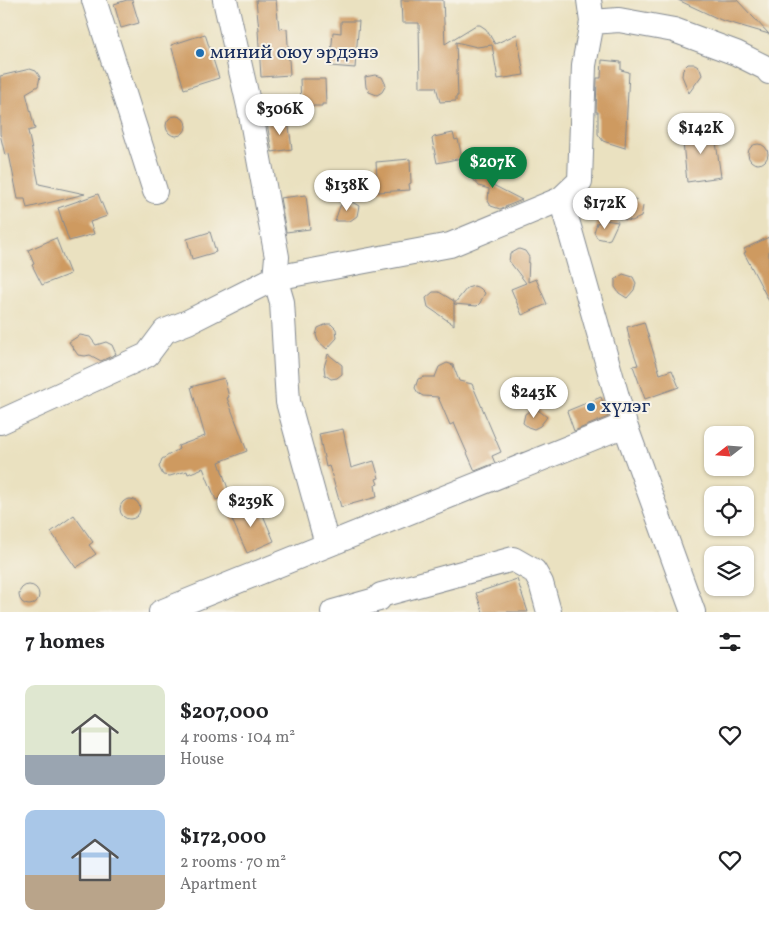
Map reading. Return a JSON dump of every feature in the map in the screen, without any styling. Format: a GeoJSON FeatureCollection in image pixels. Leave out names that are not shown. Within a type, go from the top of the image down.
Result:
{"type":"FeatureCollection","features":[{"type":"Feature","properties":{"kind":"street"},"geometry":{"type":"LineString","coordinates":[[94,0],[155,192]]}},
{"type":"Feature","properties":{"kind":"street"},"geometry":{"type":"LineString","coordinates":[[226,0],[251,115],[277,257],[276,278],[282,302],[288,402],[327,544]]}},
{"type":"Feature","properties":{"kind":"street"},"geometry":{"type":"LineString","coordinates":[[0,422],[147,355],[165,332],[276,278],[450,245],[561,199],[580,181],[584,65],[590,11],[618,20],[674,30],[736,53],[768,69],[769,72]]}},
{"type":"Feature","properties":{"kind":"street"},"geometry":{"type":"LineString","coordinates":[[561,199],[625,425],[693,612]]}},
{"type":"Feature","properties":{"kind":"street"},"geometry":{"type":"LineString","coordinates":[[160,612],[625,425]]}},
{"type":"Feature","properties":{"kind":"street"},"geometry":{"type":"LineString","coordinates":[[333,612],[379,599],[381,595],[512,559],[534,571],[541,583],[549,612]]}},
{"type":"Feature","properties":{"kind":"building"},"geometry":{"type":"Polygon","coordinates":[[[132,0],[139,23],[121,28],[114,4],[132,0]]]}},
{"type":"Feature","properties":{"kind":"building"},"geometry":{"type":"Polygon","coordinates":[[[256,0],[276,0],[279,28],[287,29],[290,75],[261,77],[256,0]]]}},
{"type":"Feature","properties":{"kind":"building"},"geometry":{"type":"Polygon","coordinates":[[[401,0],[443,0],[445,44],[476,25],[486,29],[495,44],[517,34],[524,75],[498,79],[492,45],[477,47],[456,42],[458,96],[456,96],[456,101],[440,102],[436,87],[420,87],[419,23],[402,23],[401,0]]]}},
{"type":"Feature","properties":{"kind":"building"},"geometry":{"type":"Polygon","coordinates":[[[678,0],[737,0],[769,34],[721,20],[678,0]]]}},
{"type":"Feature","properties":{"kind":"building"},"geometry":{"type":"Polygon","coordinates":[[[341,21],[359,21],[355,68],[330,66],[333,32],[341,33],[341,21]]]}},
{"type":"Feature","properties":{"kind":"building"},"geometry":{"type":"Polygon","coordinates":[[[205,34],[219,78],[184,89],[171,45],[205,34]]]}},
{"type":"Feature","properties":{"kind":"building"},"geometry":{"type":"Polygon","coordinates":[[[602,60],[621,62],[621,70],[629,72],[625,148],[603,141],[598,134],[598,112],[596,112],[597,78],[601,78],[602,60]]]}},
{"type":"Feature","properties":{"kind":"building"},"geometry":{"type":"Polygon","coordinates":[[[688,64],[698,66],[702,75],[689,93],[682,76],[683,69],[688,64]]]}},
{"type":"Feature","properties":{"kind":"building"},"geometry":{"type":"Polygon","coordinates":[[[30,69],[36,71],[40,77],[38,86],[26,93],[35,129],[28,131],[39,184],[85,194],[27,208],[25,199],[18,199],[9,154],[5,155],[0,134],[0,76],[30,69]]]}},
{"type":"Feature","properties":{"kind":"building"},"geometry":{"type":"Polygon","coordinates":[[[375,75],[382,77],[386,85],[382,92],[377,95],[369,92],[366,87],[365,77],[375,75]]]}},
{"type":"Feature","properties":{"kind":"building"},"geometry":{"type":"Polygon","coordinates":[[[300,79],[325,79],[326,104],[322,104],[322,106],[301,106],[300,79]]]}},
{"type":"Feature","properties":{"kind":"building"},"geometry":{"type":"Polygon","coordinates":[[[176,116],[183,119],[186,126],[183,133],[176,136],[169,133],[166,126],[169,119],[176,116]]]}},
{"type":"Feature","properties":{"kind":"building"},"geometry":{"type":"Polygon","coordinates":[[[288,120],[292,149],[272,152],[267,123],[288,120]]]}},
{"type":"Feature","properties":{"kind":"building"},"geometry":{"type":"Polygon","coordinates":[[[714,128],[721,177],[687,182],[682,133],[714,128]]]}},
{"type":"Feature","properties":{"kind":"building"},"geometry":{"type":"Polygon","coordinates":[[[453,133],[455,140],[458,139],[462,158],[437,163],[432,139],[453,133]]]}},
{"type":"Feature","properties":{"kind":"building"},"geometry":{"type":"Polygon","coordinates":[[[758,144],[765,147],[768,154],[765,161],[758,164],[751,161],[748,154],[751,147],[758,144]]]}},
{"type":"Feature","properties":{"kind":"building"},"geometry":{"type":"Polygon","coordinates":[[[410,159],[410,190],[378,192],[376,162],[410,159]]]}},
{"type":"Feature","properties":{"kind":"building"},"geometry":{"type":"Polygon","coordinates":[[[483,167],[492,172],[493,185],[522,200],[500,209],[491,206],[488,201],[489,189],[479,186],[473,179],[473,168],[483,167]]]}},
{"type":"Feature","properties":{"kind":"building"},"geometry":{"type":"Polygon","coordinates":[[[98,194],[107,216],[90,222],[94,234],[69,241],[58,208],[98,194]]]}},
{"type":"Feature","properties":{"kind":"building"},"geometry":{"type":"Polygon","coordinates":[[[306,195],[310,229],[286,232],[280,198],[306,195]]]}},
{"type":"Feature","properties":{"kind":"building"},"geometry":{"type":"Polygon","coordinates":[[[635,199],[643,206],[641,217],[632,221],[618,218],[625,202],[635,199]]]}},
{"type":"Feature","properties":{"kind":"building"},"geometry":{"type":"Polygon","coordinates":[[[345,202],[352,202],[359,206],[357,216],[350,221],[335,221],[340,206],[345,202]]]}},
{"type":"Feature","properties":{"kind":"building"},"geometry":{"type":"Polygon","coordinates":[[[604,220],[618,222],[610,239],[606,240],[597,238],[594,232],[597,223],[604,220]]]}},
{"type":"Feature","properties":{"kind":"building"},"geometry":{"type":"Polygon","coordinates":[[[210,232],[216,252],[192,259],[187,239],[210,232]]]}},
{"type":"Feature","properties":{"kind":"building"},"geometry":{"type":"Polygon","coordinates":[[[769,237],[769,301],[744,253],[746,252],[744,249],[769,237]]]}},
{"type":"Feature","properties":{"kind":"building"},"geometry":{"type":"Polygon","coordinates":[[[56,238],[70,274],[42,285],[32,265],[34,264],[28,250],[56,238]]]}},
{"type":"Feature","properties":{"kind":"building"},"geometry":{"type":"Polygon","coordinates":[[[519,249],[525,251],[529,257],[528,282],[536,279],[547,304],[522,315],[511,289],[526,283],[509,261],[510,254],[519,249]]]}},
{"type":"Feature","properties":{"kind":"building"},"geometry":{"type":"Polygon","coordinates":[[[623,274],[633,277],[636,283],[634,290],[627,298],[619,293],[615,287],[615,280],[623,274]]]}},
{"type":"Feature","properties":{"kind":"building"},"geometry":{"type":"Polygon","coordinates":[[[474,286],[480,288],[485,293],[477,306],[454,304],[467,288],[474,286]]]}},
{"type":"Feature","properties":{"kind":"building"},"geometry":{"type":"Polygon","coordinates":[[[433,292],[439,292],[454,301],[454,325],[428,307],[426,298],[433,292]]]}},
{"type":"Feature","properties":{"kind":"building"},"geometry":{"type":"Polygon","coordinates":[[[644,322],[660,374],[672,370],[679,387],[645,399],[633,366],[638,365],[627,327],[644,322]]]}},
{"type":"Feature","properties":{"kind":"building"},"geometry":{"type":"Polygon","coordinates":[[[331,324],[336,329],[337,338],[327,349],[318,341],[316,335],[318,328],[331,324]]]}},
{"type":"Feature","properties":{"kind":"building"},"geometry":{"type":"Polygon","coordinates":[[[80,335],[90,337],[96,345],[106,342],[112,345],[116,354],[101,361],[90,355],[78,355],[69,342],[80,335]]]}},
{"type":"Feature","properties":{"kind":"building"},"geometry":{"type":"Polygon","coordinates":[[[328,354],[342,365],[342,374],[337,378],[331,379],[325,375],[324,367],[328,354]]]}},
{"type":"Feature","properties":{"kind":"building"},"geometry":{"type":"Polygon","coordinates":[[[447,363],[453,365],[459,381],[472,384],[501,452],[492,456],[495,463],[475,471],[454,423],[450,425],[438,397],[423,396],[415,388],[418,379],[435,377],[439,367],[447,363]]]}},
{"type":"Feature","properties":{"kind":"building"},"geometry":{"type":"Polygon","coordinates":[[[224,378],[229,397],[227,398],[247,451],[219,462],[230,495],[216,500],[203,468],[188,474],[187,471],[170,476],[163,475],[159,467],[162,459],[179,449],[178,446],[205,436],[191,387],[224,378]]]}},
{"type":"Feature","properties":{"kind":"building"},"geometry":{"type":"Polygon","coordinates":[[[601,397],[608,417],[574,431],[567,411],[601,397]]]}},
{"type":"Feature","properties":{"kind":"building"},"geometry":{"type":"Polygon","coordinates":[[[532,409],[538,410],[547,417],[540,426],[534,429],[523,423],[525,414],[532,409]]]}},
{"type":"Feature","properties":{"kind":"building"},"geometry":{"type":"Polygon","coordinates":[[[343,429],[351,468],[374,461],[379,478],[376,479],[378,484],[375,485],[377,497],[341,507],[329,466],[326,467],[319,434],[343,429]]]}},
{"type":"Feature","properties":{"kind":"building"},"geometry":{"type":"Polygon","coordinates":[[[130,499],[137,502],[140,509],[137,516],[130,519],[123,516],[120,509],[123,502],[130,499]]]}},
{"type":"Feature","properties":{"kind":"building"},"geometry":{"type":"Polygon","coordinates":[[[253,503],[259,515],[261,513],[263,515],[274,541],[247,553],[229,513],[253,503]]]}},
{"type":"Feature","properties":{"kind":"building"},"geometry":{"type":"Polygon","coordinates":[[[74,515],[93,542],[89,545],[96,554],[76,568],[51,532],[74,515]]]}},
{"type":"Feature","properties":{"kind":"building"},"geometry":{"type":"Polygon","coordinates":[[[517,579],[528,612],[483,612],[476,593],[517,579]]]}},
{"type":"Feature","properties":{"kind":"building"},"geometry":{"type":"Polygon","coordinates":[[[29,585],[36,588],[39,595],[36,602],[29,605],[22,602],[19,595],[22,588],[29,585]]]}},
{"type":"Feature","properties":{"kind":"place","name":"миний оюу эрдэнэ"},"geometry":{"type":"Point","coordinates":[200,53]}},
{"type":"Feature","properties":{"kind":"place","name":"хүлэг"},"geometry":{"type":"Point","coordinates":[591,407]}}]}
